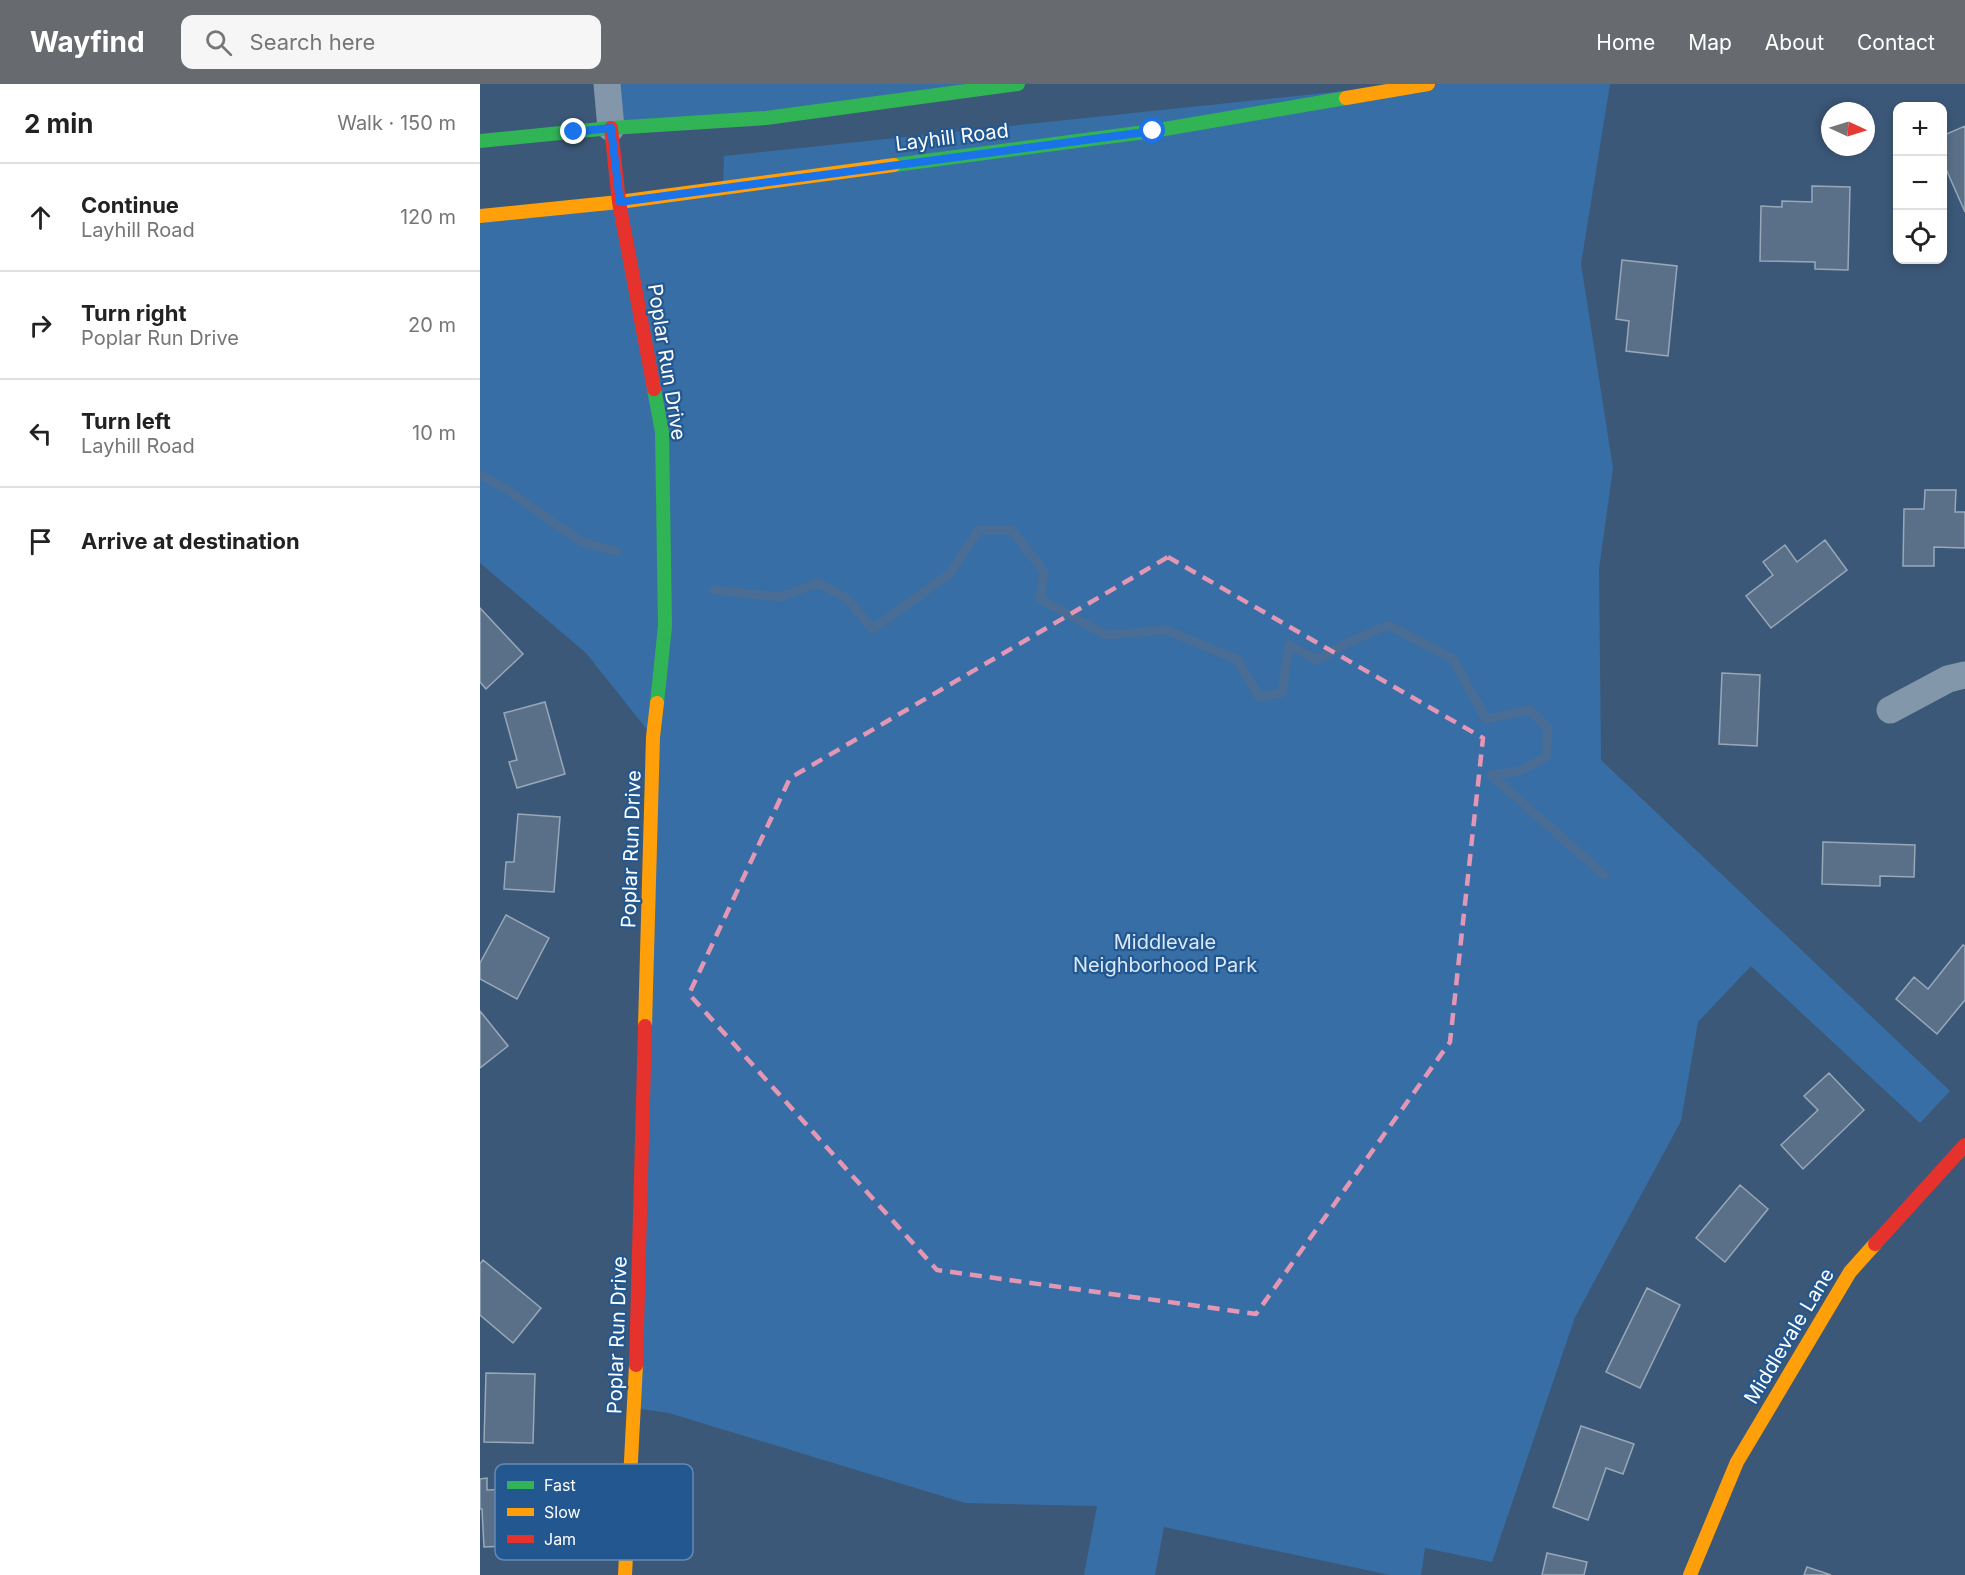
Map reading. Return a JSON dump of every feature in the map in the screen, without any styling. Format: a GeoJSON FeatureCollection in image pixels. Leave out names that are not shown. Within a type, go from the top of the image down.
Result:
{"type":"FeatureCollection","features":[{"type":"Feature","properties":{"kind":"street"},"geometry":{"type":"LineString","coordinates":[[607,84],[611,128]]}},
{"type":"Feature","properties":{"kind":"street"},"geometry":{"type":"LineString","coordinates":[[480,141],[611,128],[766,118],[1018,84]]}},
{"type":"Feature","properties":{"kind":"street","name":"Layhill Road"},"geometry":{"type":"LineString","coordinates":[[480,216],[620,202],[1153,131],[1428,84]]}},
{"type":"Feature","properties":{"kind":"street","name":"Poplar Run Drive"},"geometry":{"type":"LineString","coordinates":[[611,128],[620,202],[662,432],[665,626],[653,737],[636,1396],[632,1464]]}},
{"type":"Feature","properties":{"kind":"street"},"geometry":{"type":"LineString","coordinates":[[1890,710],[1948,679],[1965,675]]}},
{"type":"Feature","properties":{"kind":"street","name":"Middlevale Lane"},"geometry":{"type":"LineString","coordinates":[[1690,1575],[1737,1462],[1850,1272],[1965,1145]]}},
{"type":"Feature","properties":{"kind":"street","name":"Poplar Run Drive"},"geometry":{"type":"LineString","coordinates":[[626,1575],[627,1560]]}},
{"type":"Feature","properties":{"kind":"highlighted area"},"geometry":{"type":"Polygon","coordinates":[[[1168,557],[1483,738],[1450,1042],[1256,1314],[937,1270],[689,994],[790,778],[1168,557]]]}},
{"type":"Feature","properties":{"kind":"green space"},"geometry":{"type":"Polygon","coordinates":[[[607,84],[1018,84],[611,128],[607,84]]]}},
{"type":"Feature","properties":{"kind":"green space","name":"Middlevale Neighborhood Park"},"geometry":{"type":"Polygon","coordinates":[[[1410,84],[1610,84],[1581,264],[1613,468],[1599,569],[1601,760],[1950,1091],[1920,1123],[1751,966],[1698,1022],[1681,1121],[1575,1317],[1492,1562],[1425,1548],[1421,1575],[1390,1575],[1164,1527],[1155,1575],[1084,1575],[1097,1506],[965,1503],[669,1413],[635,1408],[653,737],[586,653],[480,563],[480,216],[723,186],[724,156],[1410,84]]]}},
{"type":"Feature","properties":{"kind":"building"},"geometry":{"type":"Polygon","coordinates":[[[1965,126],[1965,212],[1947,171],[1947,134],[1965,126]]]}},
{"type":"Feature","properties":{"kind":"building"},"geometry":{"type":"Polygon","coordinates":[[[1812,186],[1850,187],[1848,270],[1815,269],[1815,262],[1760,261],[1761,206],[1782,207],[1782,201],[1812,202],[1812,186]]]}},
{"type":"Feature","properties":{"kind":"building"},"geometry":{"type":"Polygon","coordinates":[[[1622,260],[1677,266],[1668,356],[1626,351],[1629,321],[1616,319],[1622,260]]]}},
{"type":"Feature","properties":{"kind":"building"},"geometry":{"type":"Polygon","coordinates":[[[1925,490],[1956,490],[1955,512],[1965,512],[1965,548],[1934,547],[1934,566],[1903,566],[1904,509],[1924,509],[1925,490]]]}},
{"type":"Feature","properties":{"kind":"building"},"geometry":{"type":"Polygon","coordinates":[[[1825,540],[1847,570],[1771,628],[1746,596],[1773,575],[1763,562],[1785,545],[1797,562],[1825,540]]]}},
{"type":"Feature","properties":{"kind":"building"},"geometry":{"type":"Polygon","coordinates":[[[480,608],[523,654],[486,689],[480,682],[480,608]]]}},
{"type":"Feature","properties":{"kind":"building"},"geometry":{"type":"Polygon","coordinates":[[[1722,673],[1760,675],[1757,746],[1719,744],[1722,673]]]}},
{"type":"Feature","properties":{"kind":"building"},"geometry":{"type":"Polygon","coordinates":[[[545,702],[565,774],[517,788],[509,762],[517,760],[504,713],[545,702]]]}},
{"type":"Feature","properties":{"kind":"building"},"geometry":{"type":"Polygon","coordinates":[[[518,814],[560,817],[554,892],[504,889],[506,862],[514,862],[518,814]]]}},
{"type":"Feature","properties":{"kind":"building"},"geometry":{"type":"Polygon","coordinates":[[[1823,842],[1915,845],[1914,877],[1880,876],[1880,886],[1822,884],[1823,842]]]}},
{"type":"Feature","properties":{"kind":"building"},"geometry":{"type":"Polygon","coordinates":[[[506,915],[549,938],[517,999],[480,979],[480,963],[506,915]]]}},
{"type":"Feature","properties":{"kind":"building"},"geometry":{"type":"Polygon","coordinates":[[[1963,945],[1965,946],[1965,1000],[1937,1034],[1896,999],[1914,977],[1928,989],[1963,945]]]}},
{"type":"Feature","properties":{"kind":"building"},"geometry":{"type":"Polygon","coordinates":[[[480,1011],[508,1046],[480,1068],[480,1011]]]}},
{"type":"Feature","properties":{"kind":"building"},"geometry":{"type":"Polygon","coordinates":[[[1829,1073],[1864,1110],[1803,1169],[1781,1145],[1818,1110],[1804,1096],[1829,1073]]]}},
{"type":"Feature","properties":{"kind":"building"},"geometry":{"type":"Polygon","coordinates":[[[1740,1185],[1768,1209],[1725,1262],[1696,1238],[1740,1185]]]}},
{"type":"Feature","properties":{"kind":"building"},"geometry":{"type":"Polygon","coordinates":[[[483,1260],[541,1308],[513,1343],[480,1315],[480,1264],[483,1260]]]}},
{"type":"Feature","properties":{"kind":"building"},"geometry":{"type":"Polygon","coordinates":[[[1647,1288],[1680,1305],[1640,1388],[1606,1372],[1647,1288]]]}},
{"type":"Feature","properties":{"kind":"building"},"geometry":{"type":"Polygon","coordinates":[[[486,1373],[535,1374],[533,1443],[484,1442],[486,1373]]]}},
{"type":"Feature","properties":{"kind":"building"},"geometry":{"type":"Polygon","coordinates":[[[1581,1426],[1634,1444],[1623,1474],[1606,1468],[1588,1520],[1553,1507],[1581,1426]]]}},
{"type":"Feature","properties":{"kind":"building"},"geometry":{"type":"Polygon","coordinates":[[[487,1478],[487,1490],[495,1490],[495,1547],[484,1547],[480,1479],[487,1478]]]}},
{"type":"Feature","properties":{"kind":"building"},"geometry":{"type":"Polygon","coordinates":[[[1547,1553],[1587,1562],[1584,1575],[1542,1575],[1547,1553]]]}},
{"type":"Feature","properties":{"kind":"building"},"geometry":{"type":"Polygon","coordinates":[[[1807,1567],[1831,1575],[1804,1575],[1807,1567]]]}},
{"type":"Feature","properties":{"kind":"waterway"},"geometry":{"type":"LineString","coordinates":[[480,475],[506,489],[580,541],[617,552]]}},
{"type":"Feature","properties":{"kind":"waterway"},"geometry":{"type":"LineString","coordinates":[[714,590],[780,597],[818,583],[846,598],[873,629],[949,574],[979,530],[1012,530],[1044,572],[1040,599],[1106,635],[1166,630],[1238,660],[1259,697],[1282,693],[1289,645],[1317,660],[1347,643],[1388,625],[1453,659],[1486,719],[1530,710],[1548,728],[1546,757],[1520,771],[1491,775],[1604,875]]}},
{"type":"Feature","properties":{"kind":"traffic: fast"},"geometry":{"type":"LineString","coordinates":[[480,141],[611,128],[766,118],[1018,84]]}},
{"type":"Feature","properties":{"kind":"traffic: fast"},"geometry":{"type":"LineString","coordinates":[[894,165],[1153,131],[1346,98]]}},
{"type":"Feature","properties":{"kind":"traffic: fast"},"geometry":{"type":"LineString","coordinates":[[654,389],[662,432],[665,626],[657,703]]}},
{"type":"Feature","properties":{"kind":"traffic: slow"},"geometry":{"type":"LineString","coordinates":[[1346,98],[1428,84]]}},
{"type":"Feature","properties":{"kind":"traffic: slow"},"geometry":{"type":"LineString","coordinates":[[480,216],[619,202],[894,165]]}},
{"type":"Feature","properties":{"kind":"traffic: slow"},"geometry":{"type":"LineString","coordinates":[[645,1026],[653,737],[657,703]]}},
{"type":"Feature","properties":{"kind":"traffic: slow"},"geometry":{"type":"LineString","coordinates":[[1690,1575],[1737,1462],[1850,1272],[1875,1244]]}},
{"type":"Feature","properties":{"kind":"traffic: slow"},"geometry":{"type":"LineString","coordinates":[[631,1464],[636,1365]]}},
{"type":"Feature","properties":{"kind":"traffic: slow"},"geometry":{"type":"LineString","coordinates":[[625,1575],[626,1560]]}},
{"type":"Feature","properties":{"kind":"traffic: jam"},"geometry":{"type":"LineString","coordinates":[[611,128],[619,202],[654,389]]}},
{"type":"Feature","properties":{"kind":"traffic: jam"},"geometry":{"type":"LineString","coordinates":[[636,1365],[645,1026]]}},
{"type":"Feature","properties":{"kind":"traffic: jam"},"geometry":{"type":"LineString","coordinates":[[1875,1244],[1965,1145]]}},
{"type":"Feature","properties":{"kind":"route"},"geometry":{"type":"LineString","coordinates":[[574,132],[611,128],[620,202],[1153,131]]}}]}
